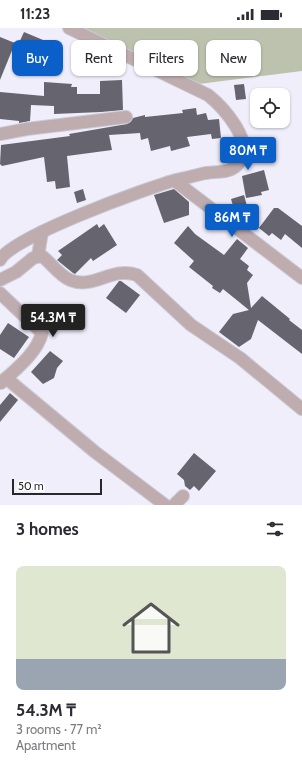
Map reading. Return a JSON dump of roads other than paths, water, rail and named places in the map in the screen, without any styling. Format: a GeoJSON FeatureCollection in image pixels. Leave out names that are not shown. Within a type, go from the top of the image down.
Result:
{"type":"FeatureCollection","features":[{"type":"Feature","properties":{"kind":"street"},"geometry":{"type":"LineString","coordinates":[[0,260],[9,251],[42,232],[103,206],[175,181],[207,173],[226,172],[240,162],[245,153],[245,146],[225,111],[208,95],[69,28]]}},
{"type":"Feature","properties":{"kind":"street"},"geometry":{"type":"LineString","coordinates":[[0,134],[27,129],[126,117]]}},
{"type":"Feature","properties":{"kind":"street"},"geometry":{"type":"LineString","coordinates":[[175,181],[302,278]]}},
{"type":"Feature","properties":{"kind":"street"},"geometry":{"type":"LineString","coordinates":[[38,256],[42,232]]}},
{"type":"Feature","properties":{"kind":"street"},"geometry":{"type":"LineString","coordinates":[[0,280],[16,272],[33,258],[38,256],[42,256],[58,272],[69,280],[77,282],[89,283],[116,273],[128,272],[137,275],[191,325],[240,358],[302,409]]}},
{"type":"Feature","properties":{"kind":"street"},"geometry":{"type":"LineString","coordinates":[[0,293],[42,333],[40,342],[3,381],[165,505]]}},
{"type":"Feature","properties":{"kind":"street"},"geometry":{"type":"LineString","coordinates":[[174,505],[183,496]]}}]}
